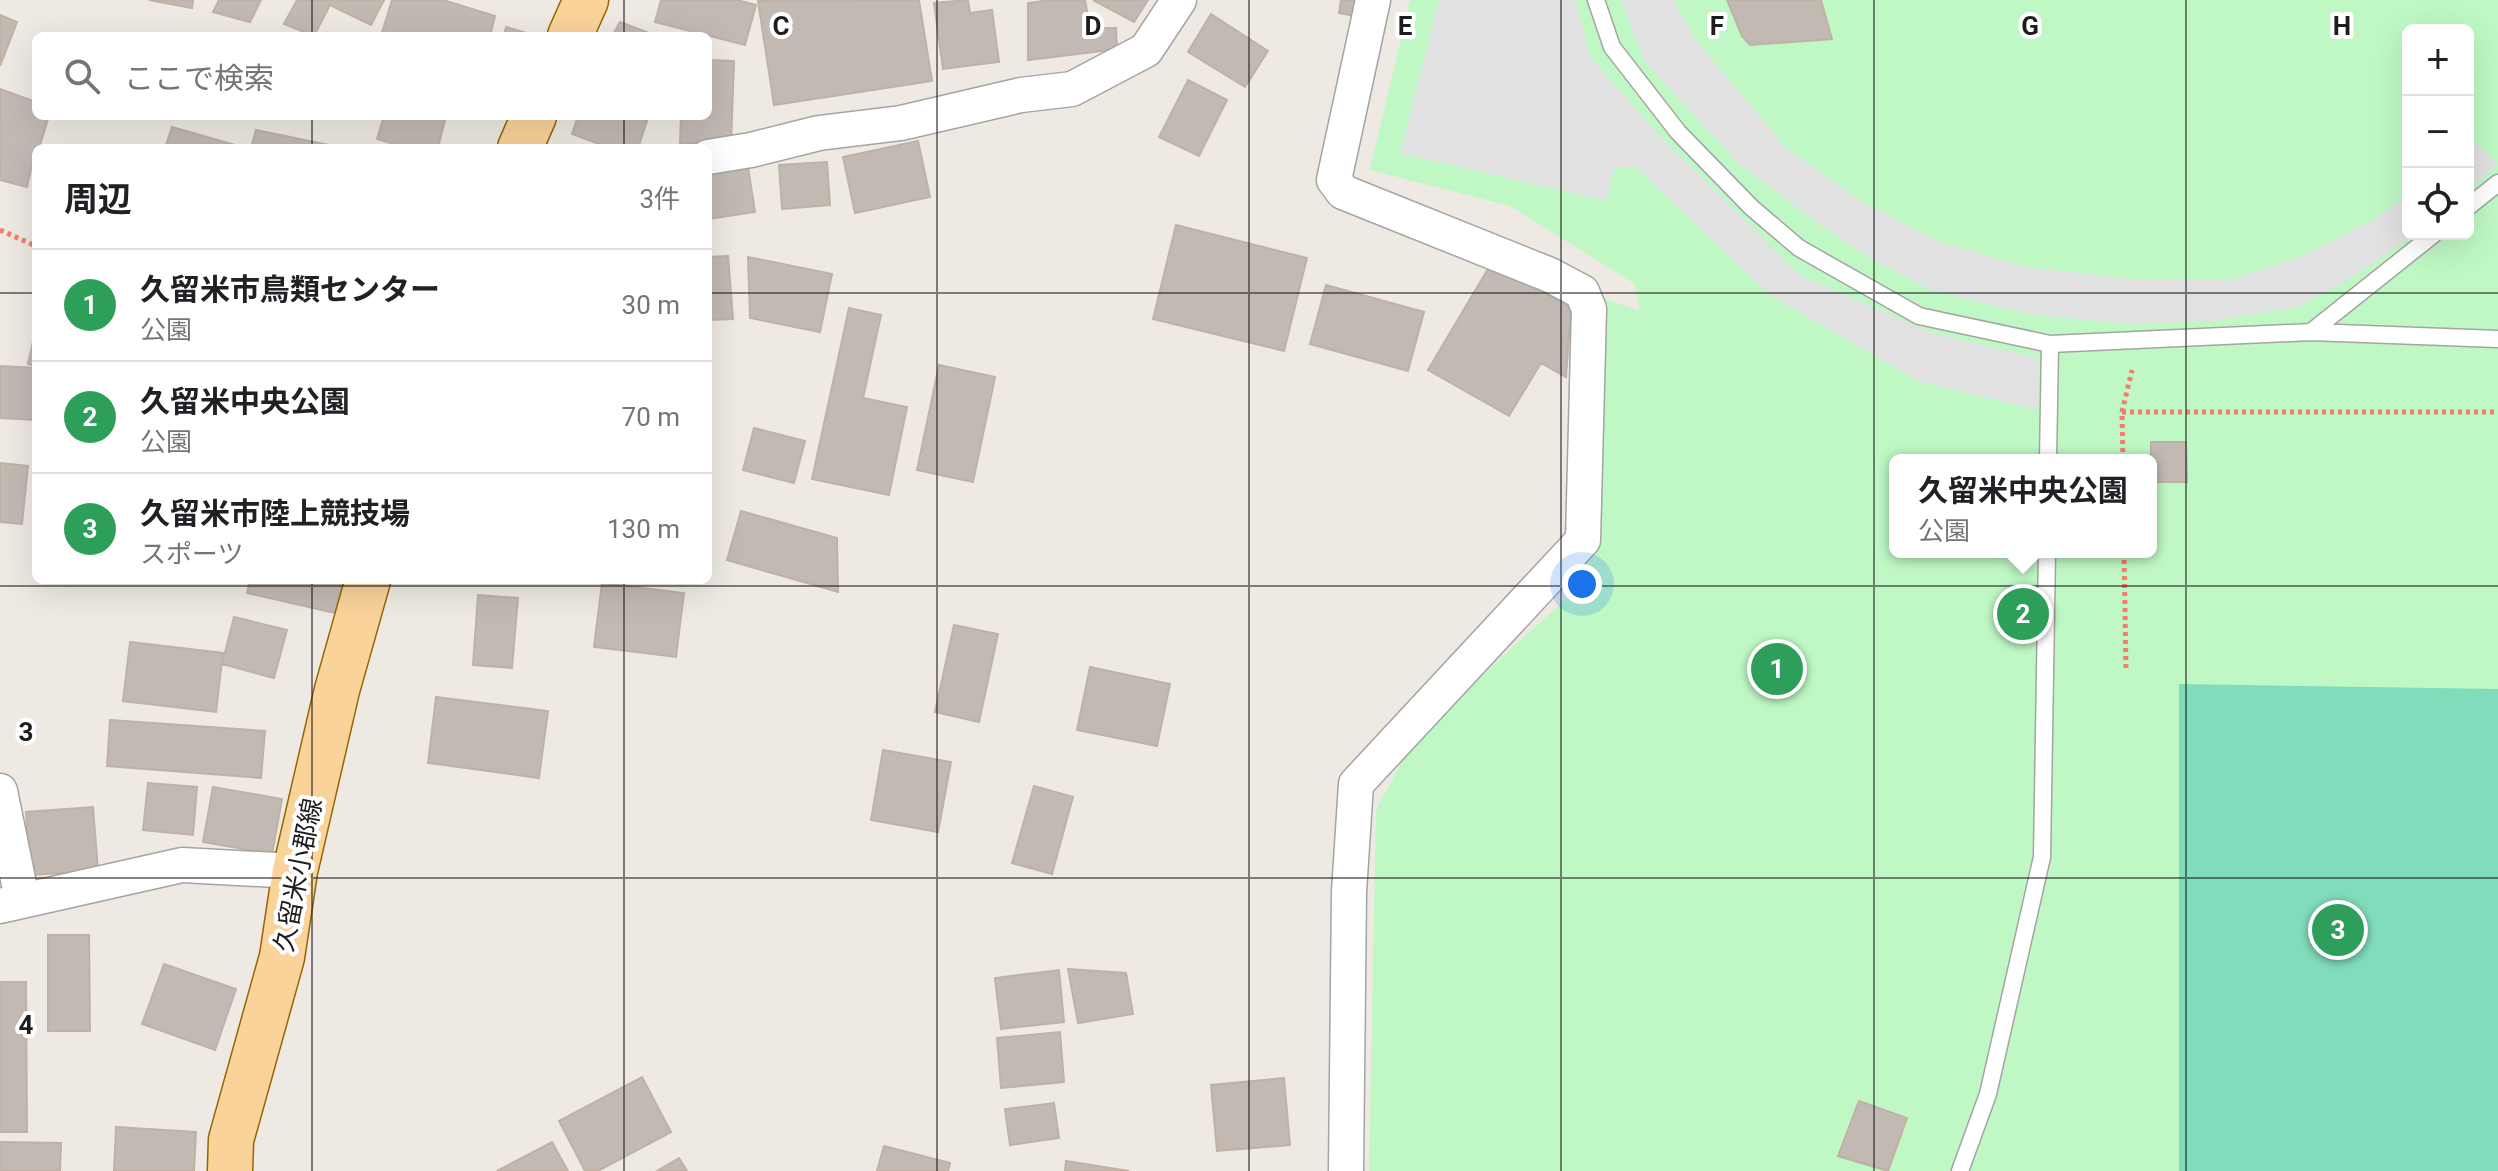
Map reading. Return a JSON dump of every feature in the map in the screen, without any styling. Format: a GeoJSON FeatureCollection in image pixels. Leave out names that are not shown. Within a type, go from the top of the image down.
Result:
{"type":"FeatureCollection","features":[{"type":"Feature","properties":{"kind":"main road"},"geometry":{"type":"LineString","coordinates":[[572,32],[586,0]]}},
{"type":"Feature","properties":{"kind":"main road"},"geometry":{"type":"LineString","coordinates":[[522,144],[532,120]]}},
{"type":"Feature","properties":{"kind":"main road","name":"久留米小郡線"},"geometry":{"type":"LineString","coordinates":[[230,1171],[231,1140],[282,957],[295,871],[337,690],[367,584]]}},
{"type":"Feature","properties":{"kind":"street"},"geometry":{"type":"LineString","coordinates":[[712,156],[819,133],[901,123],[1021,95],[1072,89],[1146,50],[1179,0]]}},
{"type":"Feature","properties":{"kind":"street"},"geometry":{"type":"LineString","coordinates":[[1346,1171],[1349,892],[1356,784],[1583,540],[1589,309],[1582,292],[1550,275],[1343,192],[1334,180],[1373,0]]}},
{"type":"Feature","properties":{"kind":"street"},"geometry":{"type":"LineString","coordinates":[[0,791],[11,902],[182,865],[295,871]]}},
{"type":"Feature","properties":{"kind":"lane"},"geometry":{"type":"LineString","coordinates":[[1596,0],[1612,47],[1678,132],[1752,208],[1799,248],[1919,316],[2050,344],[2311,332],[2498,339]]}},
{"type":"Feature","properties":{"kind":"lane"},"geometry":{"type":"LineString","coordinates":[[2474,202],[2498,183]]}},
{"type":"Feature","properties":{"kind":"lane"},"geometry":{"type":"LineString","coordinates":[[2311,332],[2426,240]]}},
{"type":"Feature","properties":{"kind":"lane"},"geometry":{"type":"LineString","coordinates":[[2048,454],[2050,344]]}},
{"type":"Feature","properties":{"kind":"lane"},"geometry":{"type":"LineString","coordinates":[[1960,1171],[1988,1094],[2042,857],[2047,558]]}},
{"type":"Feature","properties":{"kind":"path"},"geometry":{"type":"LineString","coordinates":[[0,230],[32,244]]}},
{"type":"Feature","properties":{"kind":"path"},"geometry":{"type":"LineString","coordinates":[[2123,454],[2122,412],[2139,342]]}},
{"type":"Feature","properties":{"kind":"path"},"geometry":{"type":"LineString","coordinates":[[2122,412],[2498,412]]}},
{"type":"Feature","properties":{"kind":"path"},"geometry":{"type":"LineString","coordinates":[[2124,558],[2126,670]]}},
{"type":"Feature","properties":{"kind":"green space"},"geometry":{"type":"Polygon","coordinates":[[[1410,0],[2498,0],[2498,1171],[1369,1171],[1376,810],[1416,735],[1568,597],[1598,538],[1605,299],[1640,311],[1635,284],[1510,206],[1370,170],[1410,0]]]}},
{"type":"Feature","properties":{"kind":"green space"},"geometry":{"type":"Polygon","coordinates":[[[2179,684],[2498,689],[2498,1171],[2179,1171],[2179,684]]]}},
{"type":"Feature","properties":{"kind":"shaded area"},"geometry":{"type":"Polygon","coordinates":[[[1439,0],[1576,0],[1590,57],[1660,136],[1801,276],[1932,333],[2037,358],[2037,410],[1918,381],[1770,295],[1634,166],[1614,169],[1606,201],[1400,153],[1439,0]]]}},
{"type":"Feature","properties":{"kind":"shaded area"},"geometry":{"type":"Polygon","coordinates":[[[1621,0],[1674,0],[1695,39],[1786,148],[1861,201],[1937,241],[2026,267],[2140,280],[2229,280],[2300,257],[2371,221],[2402,199],[2402,240],[2406,240],[2353,277],[2298,307],[2214,321],[2132,324],[2033,315],[1933,291],[1872,259],[1823,227],[1738,163],[1645,62],[1621,0]]]}},
{"type":"Feature","properties":{"kind":"shaded area"},"geometry":{"type":"Polygon","coordinates":[[[2474,143],[2498,164],[2474,186],[2474,143]]]}},
{"type":"Feature","properties":{"kind":"building"},"geometry":{"type":"Polygon","coordinates":[[[149,0],[193,0],[192,8],[149,0]]]}},
{"type":"Feature","properties":{"kind":"building"},"geometry":{"type":"Polygon","coordinates":[[[219,0],[261,0],[250,22],[213,12],[219,0]]]}},
{"type":"Feature","properties":{"kind":"building"},"geometry":{"type":"Polygon","coordinates":[[[297,0],[384,0],[371,25],[330,5],[316,32],[304,32],[284,24],[297,0]]]}},
{"type":"Feature","properties":{"kind":"building"},"geometry":{"type":"Polygon","coordinates":[[[392,0],[443,0],[495,16],[491,32],[382,32],[392,0]]]}},
{"type":"Feature","properties":{"kind":"building"},"geometry":{"type":"Polygon","coordinates":[[[661,0],[737,0],[756,5],[745,45],[712,37],[712,32],[694,32],[655,22],[661,0]]]}},
{"type":"Feature","properties":{"kind":"building"},"geometry":{"type":"Polygon","coordinates":[[[919,0],[932,81],[774,105],[758,1],[919,0]]]}},
{"type":"Feature","properties":{"kind":"building"},"geometry":{"type":"Polygon","coordinates":[[[968,0],[970,13],[992,10],[999,62],[943,69],[934,3],[968,0]]]}},
{"type":"Feature","properties":{"kind":"building"},"geometry":{"type":"Polygon","coordinates":[[[1085,0],[1090,28],[1116,28],[1117,49],[1028,60],[1028,3],[1085,0]]]}},
{"type":"Feature","properties":{"kind":"building"},"geometry":{"type":"Polygon","coordinates":[[[1093,0],[1148,0],[1134,22],[1093,0]]]}},
{"type":"Feature","properties":{"kind":"building"},"geometry":{"type":"Polygon","coordinates":[[[1341,0],[1364,0],[1360,17],[1339,13],[1341,0]]]}},
{"type":"Feature","properties":{"kind":"building"},"geometry":{"type":"Polygon","coordinates":[[[1727,0],[1821,0],[1832,39],[1750,45],[1742,36],[1727,0]]]}},
{"type":"Feature","properties":{"kind":"building"},"geometry":{"type":"Polygon","coordinates":[[[1211,14],[1268,51],[1245,87],[1188,52],[1211,14]]]}},
{"type":"Feature","properties":{"kind":"building"},"geometry":{"type":"Polygon","coordinates":[[[0,15],[17,22],[0,66],[0,15]]]}},
{"type":"Feature","properties":{"kind":"building"},"geometry":{"type":"Polygon","coordinates":[[[620,22],[646,32],[614,32],[620,22]]]}},
{"type":"Feature","properties":{"kind":"building"},"geometry":{"type":"Polygon","coordinates":[[[506,27],[523,32],[505,32],[506,27]]]}},
{"type":"Feature","properties":{"kind":"building"},"geometry":{"type":"Polygon","coordinates":[[[712,60],[734,61],[731,144],[680,143],[681,120],[712,120],[712,60]]]}},
{"type":"Feature","properties":{"kind":"building"},"geometry":{"type":"Polygon","coordinates":[[[1188,80],[1227,100],[1199,156],[1159,137],[1188,80]]]}},
{"type":"Feature","properties":{"kind":"building"},"geometry":{"type":"Polygon","coordinates":[[[0,89],[32,101],[32,120],[48,120],[40,144],[32,144],[32,165],[27,187],[0,180],[0,89]]]}},
{"type":"Feature","properties":{"kind":"building"},"geometry":{"type":"Polygon","coordinates":[[[383,120],[445,120],[439,144],[394,144],[377,139],[383,120]]]}},
{"type":"Feature","properties":{"kind":"building"},"geometry":{"type":"Polygon","coordinates":[[[577,120],[647,121],[639,144],[599,144],[572,134],[577,120]]]}},
{"type":"Feature","properties":{"kind":"building"},"geometry":{"type":"Polygon","coordinates":[[[172,127],[232,144],[166,144],[172,127]]]}},
{"type":"Feature","properties":{"kind":"building"},"geometry":{"type":"Polygon","coordinates":[[[256,130],[324,144],[252,144],[256,130]]]}},
{"type":"Feature","properties":{"kind":"building"},"geometry":{"type":"Polygon","coordinates":[[[918,141],[930,197],[855,213],[843,157],[918,141]]]}},
{"type":"Feature","properties":{"kind":"building"},"geometry":{"type":"Polygon","coordinates":[[[827,162],[830,205],[782,209],[779,165],[827,162]]]}},
{"type":"Feature","properties":{"kind":"building"},"geometry":{"type":"Polygon","coordinates":[[[748,167],[755,212],[712,218],[712,172],[748,167]]]}},
{"type":"Feature","properties":{"kind":"building"},"geometry":{"type":"Polygon","coordinates":[[[1176,225],[1307,258],[1284,351],[1153,319],[1176,225]]]}},
{"type":"Feature","properties":{"kind":"building"},"geometry":{"type":"Polygon","coordinates":[[[728,256],[733,319],[712,320],[712,257],[728,256]]]}},
{"type":"Feature","properties":{"kind":"building"},"geometry":{"type":"Polygon","coordinates":[[[748,257],[832,274],[820,332],[750,318],[748,257]]]}},
{"type":"Feature","properties":{"kind":"building"},"geometry":{"type":"Polygon","coordinates":[[[1492,262],[1571,308],[1566,377],[1541,363],[1509,416],[1428,370],[1492,262]]]}},
{"type":"Feature","properties":{"kind":"building"},"geometry":{"type":"Polygon","coordinates":[[[1326,285],[1424,312],[1408,371],[1310,344],[1326,285]]]}},
{"type":"Feature","properties":{"kind":"building"},"geometry":{"type":"Polygon","coordinates":[[[849,308],[881,315],[863,398],[907,407],[889,495],[812,479],[849,308]]]}},
{"type":"Feature","properties":{"kind":"building"},"geometry":{"type":"Polygon","coordinates":[[[939,365],[995,377],[973,482],[917,470],[939,365]]]}},
{"type":"Feature","properties":{"kind":"building"},"geometry":{"type":"Polygon","coordinates":[[[0,366],[32,368],[32,420],[0,418],[0,366]]]}},
{"type":"Feature","properties":{"kind":"building"},"geometry":{"type":"Polygon","coordinates":[[[754,428],[805,441],[794,483],[743,470],[754,428]]]}},
{"type":"Feature","properties":{"kind":"building"},"geometry":{"type":"Polygon","coordinates":[[[2151,442],[2186,442],[2187,482],[2157,482],[2157,454],[2151,454],[2151,442]]]}},
{"type":"Feature","properties":{"kind":"building"},"geometry":{"type":"Polygon","coordinates":[[[0,463],[28,466],[22,524],[0,522],[0,463]]]}},
{"type":"Feature","properties":{"kind":"building"},"geometry":{"type":"Polygon","coordinates":[[[741,511],[837,538],[838,592],[727,560],[741,511]]]}},
{"type":"Feature","properties":{"kind":"building"},"geometry":{"type":"Polygon","coordinates":[[[249,584],[342,584],[335,613],[247,593],[249,584]]]}},
{"type":"Feature","properties":{"kind":"building"},"geometry":{"type":"Polygon","coordinates":[[[602,584],[684,593],[676,657],[594,647],[602,584]]]}},
{"type":"Feature","properties":{"kind":"building"},"geometry":{"type":"Polygon","coordinates":[[[478,595],[518,598],[512,668],[473,665],[478,595]]]}},
{"type":"Feature","properties":{"kind":"building"},"geometry":{"type":"Polygon","coordinates":[[[234,617],[287,630],[274,678],[222,664],[234,617]]]}},
{"type":"Feature","properties":{"kind":"building"},"geometry":{"type":"Polygon","coordinates":[[[954,625],[998,634],[979,722],[935,712],[954,625]]]}},
{"type":"Feature","properties":{"kind":"building"},"geometry":{"type":"Polygon","coordinates":[[[130,642],[223,653],[216,712],[123,701],[130,642]]]}},
{"type":"Feature","properties":{"kind":"building"},"geometry":{"type":"Polygon","coordinates":[[[1090,667],[1170,684],[1157,746],[1077,730],[1090,667]]]}},
{"type":"Feature","properties":{"kind":"building"},"geometry":{"type":"Polygon","coordinates":[[[436,697],[548,711],[539,778],[428,763],[436,697]]]}},
{"type":"Feature","properties":{"kind":"building"},"geometry":{"type":"Polygon","coordinates":[[[110,720],[265,731],[261,778],[107,766],[110,720]]]}},
{"type":"Feature","properties":{"kind":"building"},"geometry":{"type":"Polygon","coordinates":[[[883,750],[951,762],[938,832],[871,820],[883,750]]]}},
{"type":"Feature","properties":{"kind":"building"},"geometry":{"type":"Polygon","coordinates":[[[148,783],[197,787],[193,835],[143,830],[148,783]]]}},
{"type":"Feature","properties":{"kind":"building"},"geometry":{"type":"Polygon","coordinates":[[[1034,786],[1073,797],[1052,874],[1012,863],[1034,786]]]}},
{"type":"Feature","properties":{"kind":"building"},"geometry":{"type":"Polygon","coordinates":[[[213,787],[282,799],[272,854],[203,842],[213,787]]]}},
{"type":"Feature","properties":{"kind":"building"},"geometry":{"type":"Polygon","coordinates":[[[93,807],[98,871],[30,875],[26,812],[93,807]]]}},
{"type":"Feature","properties":{"kind":"building"},"geometry":{"type":"Polygon","coordinates":[[[48,935],[89,935],[90,1031],[48,1031],[48,935]]]}},
{"type":"Feature","properties":{"kind":"building"},"geometry":{"type":"Polygon","coordinates":[[[164,964],[236,989],[215,1050],[142,1024],[164,964]]]}},
{"type":"Feature","properties":{"kind":"building"},"geometry":{"type":"Polygon","coordinates":[[[1068,969],[1126,973],[1133,1014],[1078,1023],[1068,969]]]}},
{"type":"Feature","properties":{"kind":"building"},"geometry":{"type":"Polygon","coordinates":[[[1059,970],[1064,1022],[1001,1029],[995,978],[1059,970]]]}},
{"type":"Feature","properties":{"kind":"building"},"geometry":{"type":"Polygon","coordinates":[[[0,982],[26,982],[27,1132],[0,1132],[0,982]]]}},
{"type":"Feature","properties":{"kind":"building"},"geometry":{"type":"Polygon","coordinates":[[[1060,1032],[1064,1082],[1001,1088],[997,1038],[1060,1032]]]}},
{"type":"Feature","properties":{"kind":"building"},"geometry":{"type":"Polygon","coordinates":[[[642,1077],[671,1132],[598,1171],[585,1171],[559,1121],[642,1077]]]}},
{"type":"Feature","properties":{"kind":"building"},"geometry":{"type":"Polygon","coordinates":[[[1284,1078],[1290,1145],[1217,1151],[1211,1085],[1284,1078]]]}},
{"type":"Feature","properties":{"kind":"building"},"geometry":{"type":"Polygon","coordinates":[[[1859,1101],[1907,1118],[1888,1171],[1838,1156],[1859,1101]]]}},
{"type":"Feature","properties":{"kind":"building"},"geometry":{"type":"Polygon","coordinates":[[[1054,1103],[1059,1138],[1010,1145],[1005,1109],[1054,1103]]]}},
{"type":"Feature","properties":{"kind":"building"},"geometry":{"type":"Polygon","coordinates":[[[116,1127],[196,1132],[194,1171],[114,1171],[116,1127]]]}},
{"type":"Feature","properties":{"kind":"building"},"geometry":{"type":"Polygon","coordinates":[[[0,1142],[61,1143],[60,1171],[0,1171],[0,1142]]]}},
{"type":"Feature","properties":{"kind":"building"},"geometry":{"type":"Polygon","coordinates":[[[552,1142],[568,1171],[497,1171],[552,1142]]]}},
{"type":"Feature","properties":{"kind":"building"},"geometry":{"type":"Polygon","coordinates":[[[884,1146],[950,1163],[948,1171],[877,1171],[884,1146]]]}},
{"type":"Feature","properties":{"kind":"building"},"geometry":{"type":"Polygon","coordinates":[[[679,1158],[687,1171],[657,1171],[679,1158]]]}},
{"type":"Feature","properties":{"kind":"building"},"geometry":{"type":"Polygon","coordinates":[[[1066,1161],[1129,1171],[1065,1171],[1066,1161]]]}},
{"type":"Feature","properties":{"kind":"place","name":"久留米中央公園"},"geometry":{"type":"Point","coordinates":[2023,614]}},
{"type":"Feature","properties":{"kind":"place","name":"久留米市鳥類センター"},"geometry":{"type":"Point","coordinates":[1777,669]}},
{"type":"Feature","properties":{"kind":"place","name":"久留米市陸上競技場"},"geometry":{"type":"Point","coordinates":[2338,930]}}]}
